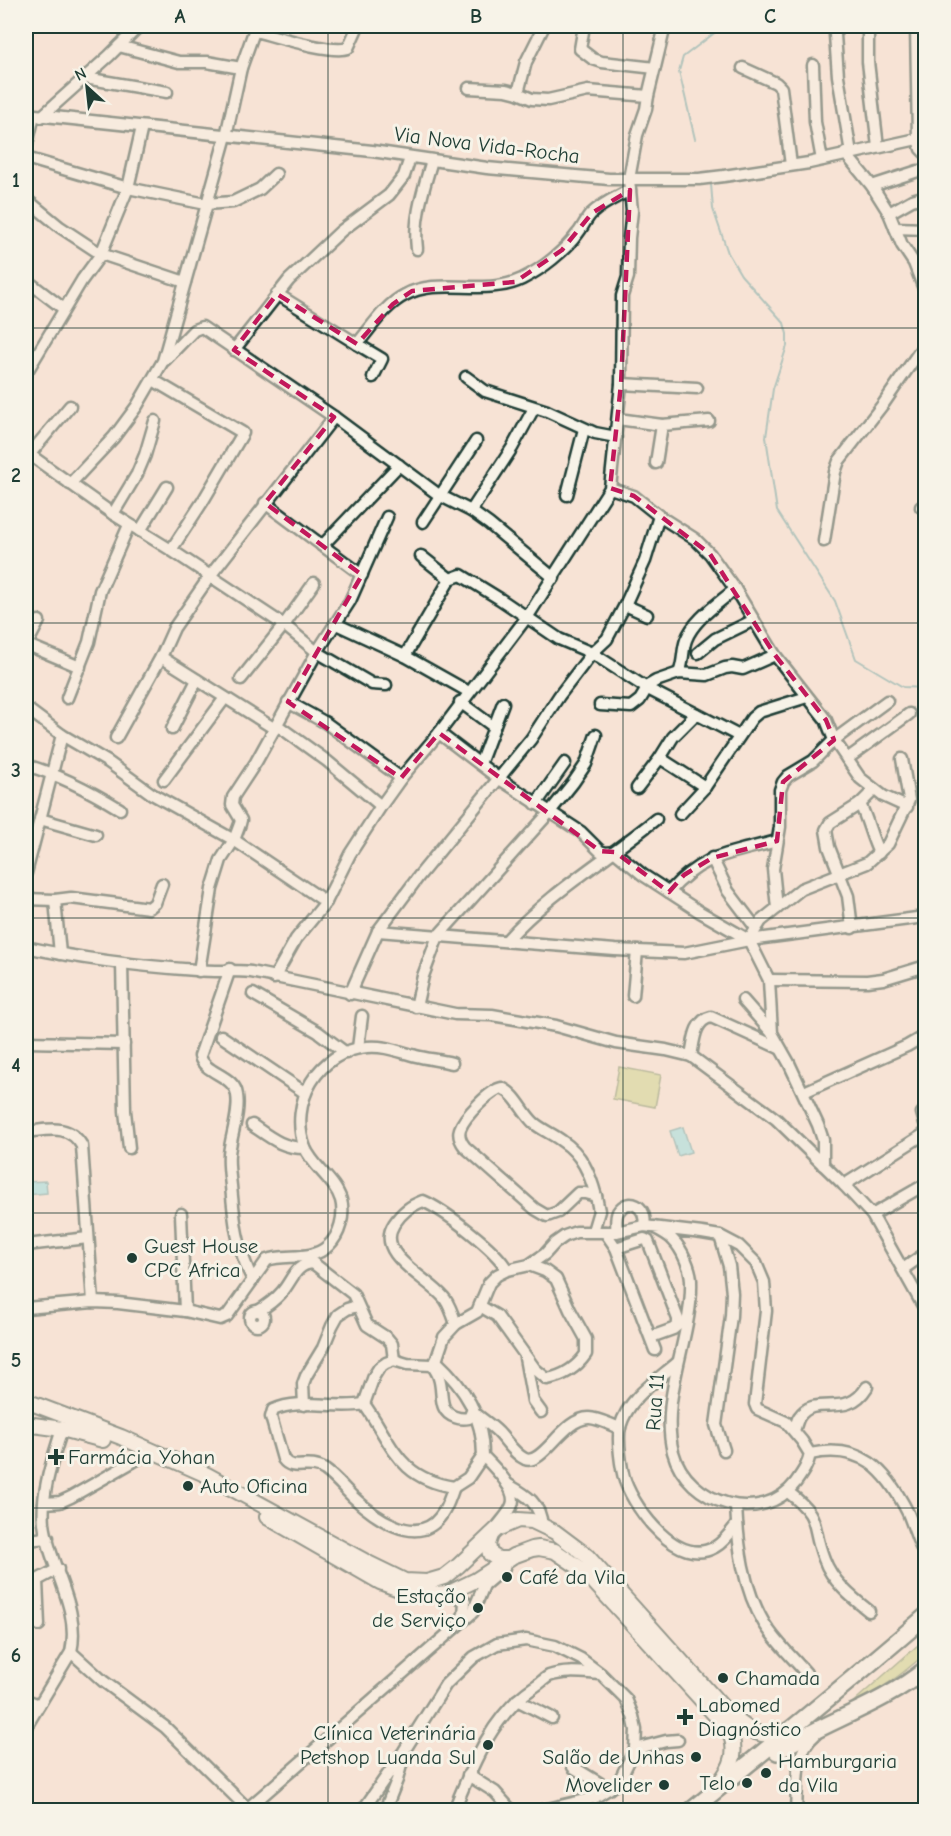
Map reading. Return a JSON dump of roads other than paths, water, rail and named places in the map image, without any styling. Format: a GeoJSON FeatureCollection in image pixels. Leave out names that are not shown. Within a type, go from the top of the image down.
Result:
{"type":"FeatureCollection","features":[{"type":"Feature","properties":{"kind":"highway"},"geometry":{"type":"LineString","coordinates":[[708,1799],[926,1616]]}},
{"type":"Feature","properties":{"kind":"highway"},"geometry":{"type":"LineString","coordinates":[[692,1810],[773,1754],[897,1690],[926,1669]]}},
{"type":"Feature","properties":{"kind":"main road"},"geometry":{"type":"LineString","coordinates":[[26,1401],[121,1437],[207,1475],[405,1581],[427,1582],[444,1576],[504,1524],[525,1520],[542,1526],[563,1536],[587,1557],[724,1709],[747,1729],[773,1735],[788,1730],[803,1721]]}},
{"type":"Feature","properties":{"kind":"main road"},"geometry":{"type":"LineString","coordinates":[[26,1424],[89,1435],[143,1456],[222,1492],[361,1571],[399,1591],[415,1595],[449,1593],[476,1580],[507,1559],[532,1549],[555,1551],[583,1570],[723,1722],[734,1742],[734,1755],[728,1772],[708,1799]]}},
{"type":"Feature","properties":{"kind":"main road"},"geometry":{"type":"LineString","coordinates":[[532,1549],[539,1538],[542,1526]]}},
{"type":"Feature","properties":{"kind":"main road"},"geometry":{"type":"LineString","coordinates":[[491,1534],[488,1544],[490,1554],[507,1559]]}},
{"type":"Feature","properties":{"kind":"street"},"geometry":{"type":"LineString","coordinates":[[26,149],[34,115],[85,78],[139,26]]}},
{"type":"Feature","properties":{"kind":"street"},"geometry":{"type":"LineString","coordinates":[[70,484],[114,437],[137,406],[163,362],[226,136],[241,68],[256,28],[313,45],[343,50],[348,48],[358,26]]}},
{"type":"Feature","properties":{"kind":"street"},"geometry":{"type":"LineString","coordinates":[[518,93],[526,62],[544,26]]}},
{"type":"Feature","properties":{"kind":"street"},"geometry":{"type":"LineString","coordinates":[[584,26],[580,49],[592,59],[656,68]]}},
{"type":"Feature","properties":{"kind":"street"},"geometry":{"type":"LineString","coordinates":[[274,978],[296,939],[326,902],[350,854],[381,806],[527,617],[610,488],[621,384],[621,302],[628,277],[628,238],[632,211],[630,184],[637,135],[646,109],[665,26]]}},
{"type":"Feature","properties":{"kind":"street"},"geometry":{"type":"LineString","coordinates":[[868,26],[868,62],[878,147]]}},
{"type":"Feature","properties":{"kind":"street"},"geometry":{"type":"LineString","coordinates":[[916,26],[921,148],[926,154]]}},
{"type":"Feature","properties":{"kind":"street"},"geometry":{"type":"LineString","coordinates":[[835,35],[848,153],[889,213],[902,245],[914,263],[926,294]]}},
{"type":"Feature","properties":{"kind":"street"},"geometry":{"type":"LineString","coordinates":[[119,46],[179,62],[207,62],[241,68]]}},
{"type":"Feature","properties":{"kind":"street"},"geometry":{"type":"LineString","coordinates":[[813,65],[815,122],[822,160]]}},
{"type":"Feature","properties":{"kind":"street"},"geometry":{"type":"LineString","coordinates":[[743,68],[771,80],[781,88],[791,165]]}},
{"type":"Feature","properties":{"kind":"street"},"geometry":{"type":"LineString","coordinates":[[85,78],[167,92]]}},
{"type":"Feature","properties":{"kind":"street"},"geometry":{"type":"LineString","coordinates":[[469,88],[518,93],[532,99],[548,100],[588,92],[648,96]]}},
{"type":"Feature","properties":{"kind":"street","name":"Via Nova Vida-Rocha"},"geometry":{"type":"LineString","coordinates":[[34,115],[372,151],[487,168],[630,184],[724,176],[822,160],[922,138]]}},
{"type":"Feature","properties":{"kind":"street"},"geometry":{"type":"LineString","coordinates":[[26,373],[64,309],[101,254],[128,188],[142,127]]}},
{"type":"Feature","properties":{"kind":"street"},"geometry":{"type":"LineString","coordinates":[[26,158],[128,188],[206,204],[233,202],[260,189],[276,174]]}},
{"type":"Feature","properties":{"kind":"street"},"geometry":{"type":"LineString","coordinates":[[234,350],[277,294],[341,231],[389,195],[404,176],[410,158]]}},
{"type":"Feature","properties":{"kind":"street"},"geometry":{"type":"LineString","coordinates":[[417,249],[416,226],[432,160]]}},
{"type":"Feature","properties":{"kind":"street"},"geometry":{"type":"LineString","coordinates":[[872,186],[918,171]]}},
{"type":"Feature","properties":{"kind":"street"},"geometry":{"type":"LineString","coordinates":[[357,344],[393,304],[412,291],[437,287],[468,288],[507,284],[524,278],[562,250],[578,234],[592,213],[630,184]]}},
{"type":"Feature","properties":{"kind":"street"},"geometry":{"type":"LineString","coordinates":[[889,213],[912,200],[926,196]]}},
{"type":"Feature","properties":{"kind":"street"},"geometry":{"type":"LineString","coordinates":[[26,199],[60,227],[101,254],[185,282]]}},
{"type":"Feature","properties":{"kind":"street"},"geometry":{"type":"LineString","coordinates":[[895,228],[926,230]]}},
{"type":"Feature","properties":{"kind":"street"},"geometry":{"type":"LineString","coordinates":[[26,280],[64,309]]}},
{"type":"Feature","properties":{"kind":"street"},"geometry":{"type":"LineString","coordinates":[[277,294],[382,359],[374,377]]}},
{"type":"Feature","properties":{"kind":"street"},"geometry":{"type":"LineString","coordinates":[[163,362],[197,328],[202,327],[334,417],[439,495],[471,511],[554,578]]}},
{"type":"Feature","properties":{"kind":"street"},"geometry":{"type":"LineString","coordinates":[[824,541],[835,472],[839,461],[884,403],[926,342]]}},
{"type":"Feature","properties":{"kind":"street"},"geometry":{"type":"LineString","coordinates":[[466,377],[485,391],[547,411],[584,429],[616,437]]}},
{"type":"Feature","properties":{"kind":"street"},"geometry":{"type":"LineString","coordinates":[[153,380],[243,433],[171,550]]}},
{"type":"Feature","properties":{"kind":"street"},"geometry":{"type":"LineString","coordinates":[[621,384],[697,388]]}},
{"type":"Feature","properties":{"kind":"street"},"geometry":{"type":"LineString","coordinates":[[70,406],[27,453],[112,514],[284,625],[316,652],[372,684],[386,685]]}},
{"type":"Feature","properties":{"kind":"street"},"geometry":{"type":"LineString","coordinates":[[471,511],[512,448],[534,408]]}},
{"type":"Feature","properties":{"kind":"street"},"geometry":{"type":"LineString","coordinates":[[116,738],[161,657],[174,628],[265,503],[334,417]]}},
{"type":"Feature","properties":{"kind":"street"},"geometry":{"type":"LineString","coordinates":[[618,419],[662,424],[709,421]]}},
{"type":"Feature","properties":{"kind":"street"},"geometry":{"type":"LineString","coordinates":[[112,514],[137,474],[155,421]]}},
{"type":"Feature","properties":{"kind":"street"},"geometry":{"type":"LineString","coordinates":[[656,463],[662,424]]}},
{"type":"Feature","properties":{"kind":"street"},"geometry":{"type":"LineString","coordinates":[[567,495],[584,429]]}},
{"type":"Feature","properties":{"kind":"street"},"geometry":{"type":"LineString","coordinates":[[423,522],[476,441]]}},
{"type":"Feature","properties":{"kind":"street"},"geometry":{"type":"LineString","coordinates":[[322,546],[399,465]]}},
{"type":"Feature","properties":{"kind":"street"},"geometry":{"type":"LineString","coordinates":[[140,531],[167,487]]}},
{"type":"Feature","properties":{"kind":"street"},"geometry":{"type":"LineString","coordinates":[[610,488],[634,496],[659,516],[695,539],[710,554],[735,589],[775,655],[826,720],[834,740],[860,778],[895,803],[907,807]]}},
{"type":"Feature","properties":{"kind":"street"},"geometry":{"type":"LineString","coordinates":[[265,503],[362,574]]}},
{"type":"Feature","properties":{"kind":"street"},"geometry":{"type":"LineString","coordinates":[[350,994],[378,931],[531,739],[559,696],[592,653],[607,639],[645,561],[659,516]]}},
{"type":"Feature","properties":{"kind":"street"},"geometry":{"type":"LineString","coordinates":[[199,971],[212,889],[221,860],[234,840],[241,820],[232,805],[233,797],[276,727],[316,652],[336,624],[362,574],[387,517]]}},
{"type":"Feature","properties":{"kind":"street"},"geometry":{"type":"LineString","coordinates":[[67,698],[89,642],[100,591],[129,525]]}},
{"type":"Feature","properties":{"kind":"street"},"geometry":{"type":"LineString","coordinates":[[421,556],[450,579]]}},
{"type":"Feature","properties":{"kind":"street"},"geometry":{"type":"LineString","coordinates":[[405,656],[450,579],[461,575],[560,639],[592,653],[648,688],[739,736]]}},
{"type":"Feature","properties":{"kind":"street"},"geometry":{"type":"LineString","coordinates":[[241,679],[314,583]]}},
{"type":"Feature","properties":{"kind":"street"},"geometry":{"type":"LineString","coordinates":[[679,673],[686,641],[692,630],[700,619],[735,589]]}},
{"type":"Feature","properties":{"kind":"street"},"geometry":{"type":"LineString","coordinates":[[625,605],[647,615]]}},
{"type":"Feature","properties":{"kind":"street"},"geometry":{"type":"LineString","coordinates":[[698,653],[715,639],[754,620]]}},
{"type":"Feature","properties":{"kind":"street"},"geometry":{"type":"LineString","coordinates":[[39,621],[28,642],[30,646],[80,667]]}},
{"type":"Feature","properties":{"kind":"street"},"geometry":{"type":"LineString","coordinates":[[336,624],[405,656],[469,692]]}},
{"type":"Feature","properties":{"kind":"street"},"geometry":{"type":"LineString","coordinates":[[600,705],[631,707],[656,681],[679,673],[707,675],[724,668],[743,669],[775,655]]}},
{"type":"Feature","properties":{"kind":"street"},"geometry":{"type":"LineString","coordinates":[[161,657],[327,761],[381,806]]}},
{"type":"Feature","properties":{"kind":"street"},"geometry":{"type":"LineString","coordinates":[[172,729],[197,680]]}},
{"type":"Feature","properties":{"kind":"street"},"geometry":{"type":"LineString","coordinates":[[680,814],[705,787],[739,736],[759,712],[807,697]]}},
{"type":"Feature","properties":{"kind":"street"},"geometry":{"type":"LineString","coordinates":[[164,780],[225,698]]}},
{"type":"Feature","properties":{"kind":"street"},"geometry":{"type":"LineString","coordinates":[[777,908],[773,869],[780,827],[780,790],[783,782],[794,771],[813,761],[834,740],[887,701]]}},
{"type":"Feature","properties":{"kind":"street"},"geometry":{"type":"LineString","coordinates":[[288,702],[326,723],[401,778]]}},
{"type":"Feature","properties":{"kind":"street"},"geometry":{"type":"LineString","coordinates":[[460,702],[494,727]]}},
{"type":"Feature","properties":{"kind":"street"},"geometry":{"type":"LineString","coordinates":[[480,764],[503,703]]}},
{"type":"Feature","properties":{"kind":"street"},"geometry":{"type":"LineString","coordinates":[[26,708],[62,735],[108,762],[152,794],[234,840],[326,902]]}},
{"type":"Feature","properties":{"kind":"street"},"geometry":{"type":"LineString","coordinates":[[637,788],[674,737],[696,714]]}},
{"type":"Feature","properties":{"kind":"street"},"geometry":{"type":"LineString","coordinates":[[847,759],[909,714]]}},
{"type":"Feature","properties":{"kind":"street"},"geometry":{"type":"LineString","coordinates":[[439,733],[498,778],[581,832],[600,851],[615,852],[643,875],[711,920],[749,940],[769,980],[772,1033]]}},
{"type":"Feature","properties":{"kind":"street"},"geometry":{"type":"LineString","coordinates":[[26,873],[62,735]]}},
{"type":"Feature","properties":{"kind":"street"},"geometry":{"type":"LineString","coordinates":[[416,1007],[423,976],[438,936],[549,813],[586,764],[596,735]]}},
{"type":"Feature","properties":{"kind":"street"},"geometry":{"type":"LineString","coordinates":[[660,758],[705,787]]}},
{"type":"Feature","properties":{"kind":"street"},"geometry":{"type":"LineString","coordinates":[[749,940],[756,928],[801,889],[867,863],[888,844],[907,807],[909,791],[902,759]]}},
{"type":"Feature","properties":{"kind":"street"},"geometry":{"type":"LineString","coordinates":[[536,804],[565,763]]}},
{"type":"Feature","properties":{"kind":"street"},"geometry":{"type":"LineString","coordinates":[[26,765],[51,772],[82,786],[120,809]]}},
{"type":"Feature","properties":{"kind":"street"},"geometry":{"type":"LineString","coordinates":[[852,928],[848,896],[829,847],[826,830],[830,823],[860,804],[874,790]]}},
{"type":"Feature","properties":{"kind":"street"},"geometry":{"type":"LineString","coordinates":[[860,804],[879,853]]}},
{"type":"Feature","properties":{"kind":"street"},"geometry":{"type":"LineString","coordinates":[[40,819],[96,835]]}},
{"type":"Feature","properties":{"kind":"street"},"geometry":{"type":"LineString","coordinates":[[506,941],[543,904],[656,819]]}},
{"type":"Feature","properties":{"kind":"street"},"geometry":{"type":"LineString","coordinates":[[669,892],[684,875],[712,858],[777,841]]}},
{"type":"Feature","properties":{"kind":"street"},"geometry":{"type":"LineString","coordinates":[[712,858],[728,891],[756,928]]}},
{"type":"Feature","properties":{"kind":"street"},"geometry":{"type":"LineString","coordinates":[[26,898],[55,900],[71,898],[149,908],[155,903],[162,884]]}},
{"type":"Feature","properties":{"kind":"street"},"geometry":{"type":"LineString","coordinates":[[55,900],[60,954]]}},
{"type":"Feature","properties":{"kind":"street"},"geometry":{"type":"LineString","coordinates":[[378,931],[684,953],[749,940],[917,918]]}},
{"type":"Feature","properties":{"kind":"street"},"geometry":{"type":"LineString","coordinates":[[26,947],[122,963],[199,971],[230,969],[455,1014],[492,1015],[556,1026],[616,1043],[691,1056],[776,1119],[872,1215],[926,1311]]}},
{"type":"Feature","properties":{"kind":"street"},"geometry":{"type":"LineString","coordinates":[[633,996],[638,951]]}},
{"type":"Feature","properties":{"kind":"street"},"geometry":{"type":"LineString","coordinates":[[122,963],[125,1111],[129,1148]]}},
{"type":"Feature","properties":{"kind":"street"},"geometry":{"type":"LineString","coordinates":[[769,980],[867,981],[883,979],[926,966]]}},
{"type":"Feature","properties":{"kind":"street"},"geometry":{"type":"LineString","coordinates":[[230,969],[200,1056],[206,1066],[229,1082],[237,1092],[229,1158],[234,1220],[242,1259],[253,1280]]}},
{"type":"Feature","properties":{"kind":"street"},"geometry":{"type":"LineString","coordinates":[[254,994],[318,1032],[346,1053]]}},
{"type":"Feature","properties":{"kind":"street"},"geometry":{"type":"LineString","coordinates":[[743,1000],[772,1033],[804,1092],[824,1140],[823,1165]]}},
{"type":"Feature","properties":{"kind":"street"},"geometry":{"type":"LineString","coordinates":[[358,1048],[362,1016]]}},
{"type":"Feature","properties":{"kind":"street"},"geometry":{"type":"LineString","coordinates":[[691,1056],[699,1024],[711,1017],[779,1048]]}},
{"type":"Feature","properties":{"kind":"street"},"geometry":{"type":"LineString","coordinates":[[26,1018],[26,1040],[124,1044]]}},
{"type":"Feature","properties":{"kind":"street"},"geometry":{"type":"LineString","coordinates":[[804,1092],[897,1051],[926,1035]]}},
{"type":"Feature","properties":{"kind":"street"},"geometry":{"type":"LineString","coordinates":[[221,1036],[304,1092]]}},
{"type":"Feature","properties":{"kind":"street"},"geometry":{"type":"LineString","coordinates":[[26,1308],[93,1302],[185,1311],[220,1319],[227,1316],[267,1260],[313,1254],[328,1246],[340,1226],[342,1215],[340,1197],[312,1161],[301,1133],[300,1119],[304,1092],[318,1071],[346,1053],[368,1046],[452,1063]]}},
{"type":"Feature","properties":{"kind":"street"},"geometry":{"type":"LineString","coordinates":[[596,1196],[585,1192],[578,1193],[555,1214],[547,1216],[541,1213],[465,1148],[460,1136],[463,1124],[489,1095],[499,1088],[506,1089],[532,1122],[564,1142],[582,1161],[589,1172],[596,1196],[599,1211],[616,1248],[655,1350]]}},
{"type":"Feature","properties":{"kind":"street"},"geometry":{"type":"LineString","coordinates":[[926,1109],[922,1113],[926,1127]]}},
{"type":"Feature","properties":{"kind":"street"},"geometry":{"type":"LineString","coordinates":[[252,1125],[291,1148],[305,1148]]}},
{"type":"Feature","properties":{"kind":"street"},"geometry":{"type":"LineString","coordinates":[[26,1132],[64,1131],[72,1133],[82,1146],[93,1302]]}},
{"type":"Feature","properties":{"kind":"street"},"geometry":{"type":"LineString","coordinates":[[844,1185],[926,1133]]}},
{"type":"Feature","properties":{"kind":"street"},"geometry":{"type":"LineString","coordinates":[[872,1215],[926,1184]]}},
{"type":"Feature","properties":{"kind":"street"},"geometry":{"type":"LineString","coordinates":[[456,1324],[450,1306],[443,1297],[402,1261],[391,1246],[390,1230],[403,1212],[408,1207],[423,1201],[438,1208],[488,1248],[507,1270]]}},
{"type":"Feature","properties":{"kind":"street","name":"Rua 11"},"geometry":{"type":"LineString","coordinates":[[608,1229],[619,1211],[632,1205],[644,1212],[649,1227],[674,1240],[685,1259],[691,1280],[689,1304],[677,1363],[670,1417],[670,1436],[674,1454],[688,1480],[701,1492],[715,1500],[736,1506],[766,1503],[788,1492]]}},
{"type":"Feature","properties":{"kind":"street"},"geometry":{"type":"LineString","coordinates":[[181,1214],[185,1311]]}},
{"type":"Feature","properties":{"kind":"street"},"geometry":{"type":"LineString","coordinates":[[474,1412],[465,1419],[450,1416],[445,1410],[442,1403],[440,1379],[434,1363],[444,1336],[456,1324],[477,1312],[489,1283],[497,1275],[507,1270],[530,1265],[565,1236],[576,1232],[649,1227],[720,1236],[739,1246],[756,1263],[764,1282],[766,1311],[754,1404],[757,1409],[786,1422],[810,1454],[808,1464],[788,1492],[812,1513],[824,1559],[830,1572],[853,1598],[870,1611]]}},
{"type":"Feature","properties":{"kind":"street"},"geometry":{"type":"LineString","coordinates":[[720,1236],[729,1266],[732,1293],[716,1425],[724,1450]]}},
{"type":"Feature","properties":{"kind":"street"},"geometry":{"type":"LineString","coordinates":[[26,1245],[88,1238]]}},
{"type":"Feature","properties":{"kind":"street"},"geometry":{"type":"LineString","coordinates":[[616,1248],[644,1239],[648,1241],[678,1319],[678,1325],[673,1329],[651,1337]]}},
{"type":"Feature","properties":{"kind":"street"},"geometry":{"type":"LineString","coordinates":[[903,1269],[926,1253]]}},
{"type":"Feature","properties":{"kind":"street"},"geometry":{"type":"LineString","coordinates":[[258,1311],[283,1291],[300,1267],[313,1263],[353,1294],[367,1325],[392,1344],[394,1360]]}},
{"type":"Feature","properties":{"kind":"street"},"geometry":{"type":"LineString","coordinates":[[480,1306],[497,1316],[535,1369],[547,1379],[558,1377],[574,1368],[586,1354],[587,1347],[583,1332],[556,1279],[545,1271],[530,1265]]}},
{"type":"Feature","properties":{"kind":"street"},"geometry":{"type":"LineString","coordinates":[[304,1405],[303,1384],[332,1326],[338,1315],[357,1306]]}},
{"type":"Feature","properties":{"kind":"street"},"geometry":{"type":"LineString","coordinates":[[525,1356],[533,1401],[541,1412]]}},
{"type":"Feature","properties":{"kind":"street"},"geometry":{"type":"LineString","coordinates":[[364,1404],[283,1407],[272,1413],[286,1463],[292,1467],[316,1465],[338,1481],[366,1509],[388,1523],[408,1531],[417,1531],[432,1524],[440,1518],[454,1487],[468,1478],[483,1456],[483,1442],[474,1412],[456,1380],[434,1363],[407,1364],[394,1360],[386,1363],[379,1368],[364,1404],[402,1462],[419,1475],[445,1486],[454,1487]]}},
{"type":"Feature","properties":{"kind":"street"},"geometry":{"type":"LineString","coordinates":[[677,1363],[645,1390],[629,1408],[620,1428],[619,1447],[625,1481],[635,1502],[663,1536],[681,1549],[705,1551],[716,1547],[737,1524]]}},
{"type":"Feature","properties":{"kind":"street"},"geometry":{"type":"LineString","coordinates":[[794,1431],[800,1416],[810,1408],[847,1405],[861,1396],[867,1387]]}},
{"type":"Feature","properties":{"kind":"street"},"geometry":{"type":"LineString","coordinates":[[474,1412],[497,1430],[517,1453],[532,1460],[540,1457],[565,1428],[577,1420],[590,1417],[620,1428]]}},
{"type":"Feature","properties":{"kind":"street"},"geometry":{"type":"LineString","coordinates":[[26,1727],[71,1652],[74,1628],[44,1523],[46,1484],[62,1429]]}},
{"type":"Feature","properties":{"kind":"street"},"geometry":{"type":"LineString","coordinates":[[810,1454],[841,1451],[857,1455],[873,1465],[894,1488],[926,1557]]}},
{"type":"Feature","properties":{"kind":"street"},"geometry":{"type":"LineString","coordinates":[[44,1503],[60,1502],[71,1497],[143,1456]]}},
{"type":"Feature","properties":{"kind":"street"},"geometry":{"type":"LineString","coordinates":[[483,1456],[507,1484],[531,1498],[539,1511],[542,1526]]}},
{"type":"Feature","properties":{"kind":"street"},"geometry":{"type":"LineString","coordinates":[[491,1534],[513,1504],[507,1484]]}},
{"type":"Feature","properties":{"kind":"street"},"geometry":{"type":"LineString","coordinates":[[736,1506],[744,1571],[758,1611],[773,1635],[806,1673]]}},
{"type":"Feature","properties":{"kind":"street"},"geometry":{"type":"LineString","coordinates":[[26,1540],[48,1538]]}},
{"type":"Feature","properties":{"kind":"street"},"geometry":{"type":"LineString","coordinates":[[71,1652],[94,1673],[165,1727],[247,1810],[473,1612],[484,1586],[532,1549]]}},
{"type":"Feature","properties":{"kind":"street"},"geometry":{"type":"LineString","coordinates":[[26,1586],[58,1569]]}},
{"type":"Feature","properties":{"kind":"street"},"geometry":{"type":"LineString","coordinates":[[37,1581],[39,1625]]}},
{"type":"Feature","properties":{"kind":"street"},"geometry":{"type":"LineString","coordinates":[[449,1593],[465,1602],[464,1615],[458,1623]]}},
{"type":"Feature","properties":{"kind":"street"},"geometry":{"type":"LineString","coordinates":[[363,1810],[446,1684],[474,1657],[497,1644],[526,1640],[555,1646],[581,1659],[601,1674],[626,1699],[636,1730],[635,1749],[618,1783],[594,1798],[544,1810]]}},
{"type":"Feature","properties":{"kind":"street"},"geometry":{"type":"LineString","coordinates":[[454,1810],[468,1775],[486,1741],[517,1700],[549,1677],[572,1672],[601,1674]]}},
{"type":"Feature","properties":{"kind":"street"},"geometry":{"type":"LineString","coordinates":[[26,1700],[39,1705]]}},
{"type":"Feature","properties":{"kind":"street"},"geometry":{"type":"LineString","coordinates":[[517,1700],[552,1718]]}},
{"type":"Feature","properties":{"kind":"street"},"geometry":{"type":"LineString","coordinates":[[796,1810],[800,1759],[804,1747],[835,1721]]}},
{"type":"Feature","properties":{"kind":"street"},"geometry":{"type":"LineString","coordinates":[[635,1749],[678,1740]]}},
{"type":"Feature","properties":{"kind":"street"},"geometry":{"type":"LineString","coordinates":[[385,1810],[397,1780],[404,1751]]}},
{"type":"Feature","properties":{"kind":"street"},"geometry":{"type":"LineString","coordinates":[[573,1767],[609,1789]]}},
{"type":"Feature","properties":{"kind":"street"},"geometry":{"type":"LineString","coordinates":[[468,1775],[495,1792],[511,1810]]}},
{"type":"Feature","properties":{"kind":"water"},"geometry":{"type":"Polygon","coordinates":[[[683,1127],[691,1152],[678,1156],[670,1131],[683,1127]]]}},
{"type":"Feature","properties":{"kind":"water"},"geometry":{"type":"Polygon","coordinates":[[[46,1181],[47,1193],[26,1195],[26,1182],[46,1181]]]}},
{"type":"Feature","properties":{"kind":"waterway"},"geometry":{"type":"LineString","coordinates":[[695,139],[679,71],[683,57],[721,26]]}},
{"type":"Feature","properties":{"kind":"waterway"},"geometry":{"type":"LineString","coordinates":[[711,184],[713,209],[728,253],[741,275],[784,323],[787,334],[787,346],[773,389],[766,437],[777,511],[835,601],[856,659],[903,687],[926,688]]}},
{"type":"Feature","properties":{"kind":"place","name":"Guest House CPC Africa"},"geometry":{"type":"Point","coordinates":[132,1258]}},
{"type":"Feature","properties":{"kind":"place","name":"Farmácia Yohan"},"geometry":{"type":"Point","coordinates":[56,1457]}},
{"type":"Feature","properties":{"kind":"place","name":"Auto Oficina"},"geometry":{"type":"Point","coordinates":[188,1486]}},
{"type":"Feature","properties":{"kind":"place","name":"Café da Vila"},"geometry":{"type":"Point","coordinates":[507,1577]}},
{"type":"Feature","properties":{"kind":"place","name":"Estação de Serviço"},"geometry":{"type":"Point","coordinates":[478,1608]}},
{"type":"Feature","properties":{"kind":"place","name":"Chamada"},"geometry":{"type":"Point","coordinates":[723,1678]}},
{"type":"Feature","properties":{"kind":"place","name":"Labomed Diagnóstico"},"geometry":{"type":"Point","coordinates":[685,1717]}},
{"type":"Feature","properties":{"kind":"place","name":"Clínica Veterinária Petshop Luanda Sul"},"geometry":{"type":"Point","coordinates":[488,1745]}},
{"type":"Feature","properties":{"kind":"place","name":"Salão de Unhas"},"geometry":{"type":"Point","coordinates":[696,1757]}},
{"type":"Feature","properties":{"kind":"place","name":"Hamburgaria da Vila"},"geometry":{"type":"Point","coordinates":[766,1773]}},
{"type":"Feature","properties":{"kind":"place","name":"Telo"},"geometry":{"type":"Point","coordinates":[747,1783]}},
{"type":"Feature","properties":{"kind":"place","name":"Movelider"},"geometry":{"type":"Point","coordinates":[664,1785]}}]}
